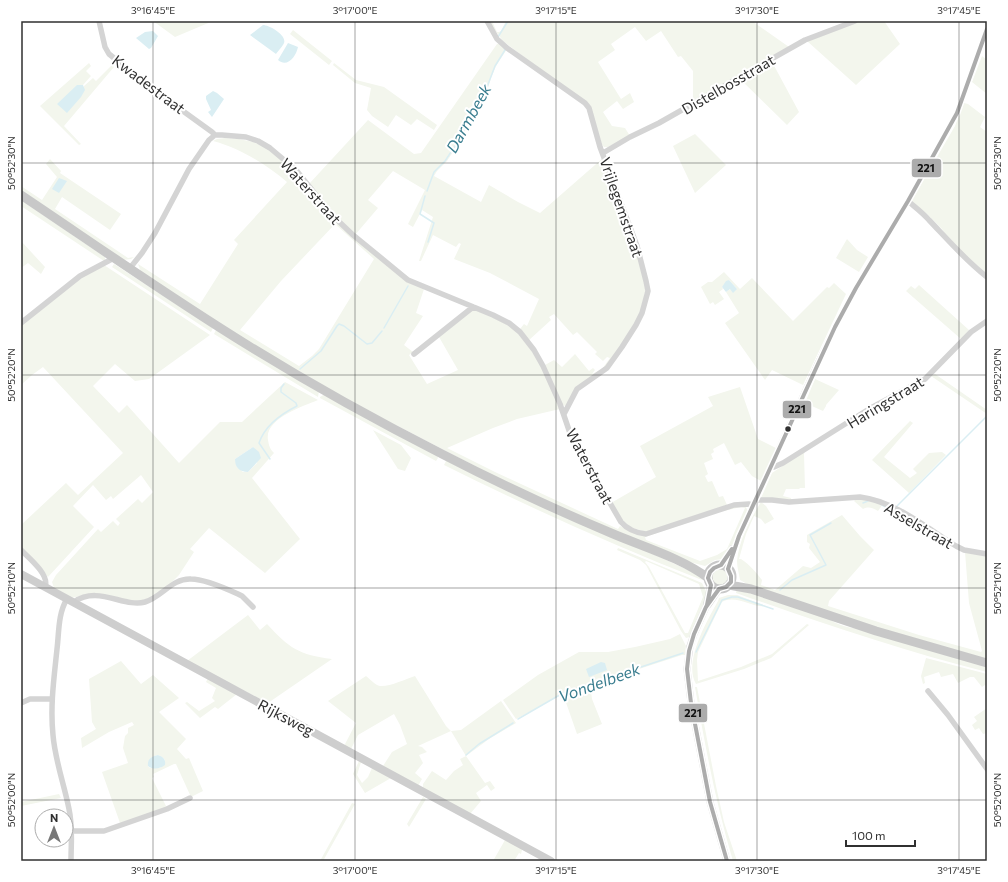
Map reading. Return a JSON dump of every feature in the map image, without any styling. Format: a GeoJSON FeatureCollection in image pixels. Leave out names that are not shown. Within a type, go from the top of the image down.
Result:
{"type":"FeatureCollection","features":[{"type":"Feature","properties":{"kind":"main road"},"geometry":{"type":"LineString","coordinates":[[21,195],[113,257],[279,364],[410,438],[485,475],[560,511],[686,564],[724,573],[751,589],[869,628],[987,663]]}},
{"type":"Feature","properties":{"kind":"main road"},"geometry":{"type":"LineString","coordinates":[[686,564],[722,589],[724,573]]}},
{"type":"Feature","properties":{"kind":"main road"},"geometry":{"type":"LineString","coordinates":[[713,584],[709,574],[724,573]]}},
{"type":"Feature","properties":{"kind":"main road","name":"Rijksweg"},"geometry":{"type":"LineString","coordinates":[[21,574],[551,861]]}},
{"type":"Feature","properties":{"kind":"street","name":"Kwadestraat"},"geometry":{"type":"LineString","coordinates":[[99,21],[105,47],[109,54],[158,93],[215,135]]}},
{"type":"Feature","properties":{"kind":"street","name":"Vrijlegemstraat"},"geometry":{"type":"LineString","coordinates":[[487,21],[497,39],[507,48],[585,103],[590,112],[603,153],[637,246],[648,291],[642,313],[622,347],[607,368],[577,389],[564,414]]}},
{"type":"Feature","properties":{"kind":"street","name":"Distelbosstraat"},"geometry":{"type":"LineString","coordinates":[[603,153],[805,40],[855,21]]}},
{"type":"Feature","properties":{"kind":"street"},"geometry":{"type":"LineString","coordinates":[[724,573],[739,536],[818,362],[849,301],[958,113],[987,29]]}},
{"type":"Feature","properties":{"kind":"street"},"geometry":{"type":"LineString","coordinates":[[130,268],[155,233],[189,168],[209,140],[215,135]]}},
{"type":"Feature","properties":{"kind":"street","name":"Waterstraat"},"geometry":{"type":"LineString","coordinates":[[215,135],[246,137],[258,141],[270,148],[298,174],[332,215],[402,276],[413,283],[493,315],[509,323],[520,332],[534,350],[543,366],[564,414],[571,436],[582,457],[624,526],[641,534],[646,534],[734,505],[749,504],[753,506]]}},
{"type":"Feature","properties":{"kind":"street"},"geometry":{"type":"LineString","coordinates":[[908,201],[928,219],[971,264],[987,277]]}},
{"type":"Feature","properties":{"kind":"street"},"geometry":{"type":"LineString","coordinates":[[21,323],[80,276],[112,259],[113,257]]}},
{"type":"Feature","properties":{"kind":"street"},"geometry":{"type":"LineString","coordinates":[[414,354],[474,307]]}},
{"type":"Feature","properties":{"kind":"street","name":"Haringstraat"},"geometry":{"type":"LineString","coordinates":[[772,466],[774,467],[783,464],[869,409],[924,378],[971,332],[987,321]]}},
{"type":"Feature","properties":{"kind":"street","name":"Asselstraat"},"geometry":{"type":"LineString","coordinates":[[756,500],[788,502],[860,497],[871,498],[898,511],[956,546],[974,552],[987,554]]}},
{"type":"Feature","properties":{"kind":"street"},"geometry":{"type":"LineString","coordinates":[[21,550],[44,574],[46,580],[45,587]]}},
{"type":"Feature","properties":{"kind":"street"},"geometry":{"type":"LineString","coordinates":[[69,808],[55,751],[52,724],[52,699],[63,607],[70,600],[93,596],[145,602],[172,584],[190,578],[238,594],[248,601],[253,607]]}},
{"type":"Feature","properties":{"kind":"street"},"geometry":{"type":"LineString","coordinates":[[713,584],[692,640],[687,669],[691,703],[710,802],[727,861]]}},
{"type":"Feature","properties":{"kind":"street"},"geometry":{"type":"LineString","coordinates":[[928,691],[948,715],[987,769]]}},
{"type":"Feature","properties":{"kind":"street"},"geometry":{"type":"LineString","coordinates":[[22,701],[39,698],[52,699]]}},
{"type":"Feature","properties":{"kind":"street"},"geometry":{"type":"LineString","coordinates":[[74,831],[104,831],[167,809],[190,798]]}},
{"type":"Feature","properties":{"kind":"street"},"geometry":{"type":"LineString","coordinates":[[71,848],[71,861]]}},
{"type":"Feature","properties":{"kind":"shaded area"},"geometry":{"type":"Polygon","coordinates":[[[153,21],[213,21],[175,37],[153,21]]]}},
{"type":"Feature","properties":{"kind":"shaded area"},"geometry":{"type":"Polygon","coordinates":[[[488,21],[492,21],[497,32],[499,32],[506,21],[752,21],[789,47],[693,101],[693,71],[681,56],[678,57],[661,31],[646,41],[635,27],[611,44],[615,50],[598,62],[621,99],[630,93],[634,102],[623,109],[617,101],[603,112],[612,126],[625,128],[630,136],[608,147],[604,147],[602,145],[591,109],[503,41],[488,21]]]}},
{"type":"Feature","properties":{"kind":"shaded area"},"geometry":{"type":"Polygon","coordinates":[[[861,21],[884,21],[900,44],[856,85],[807,41],[849,24],[861,21]]]}},
{"type":"Feature","properties":{"kind":"shaded area"},"geometry":{"type":"Polygon","coordinates":[[[263,25],[273,29],[283,37],[283,46],[276,54],[250,35],[263,25]]]}},
{"type":"Feature","properties":{"kind":"shaded area"},"geometry":{"type":"Polygon","coordinates":[[[293,30],[332,61],[329,65],[290,34],[293,30]]]}},
{"type":"Feature","properties":{"kind":"shaded area"},"geometry":{"type":"Polygon","coordinates":[[[153,31],[158,36],[149,49],[136,38],[145,32],[153,31]]]}},
{"type":"Feature","properties":{"kind":"shaded area"},"geometry":{"type":"Polygon","coordinates":[[[288,43],[298,47],[297,51],[291,60],[285,63],[281,62],[278,60],[288,43]]]}},
{"type":"Feature","properties":{"kind":"shaded area"},"geometry":{"type":"Polygon","coordinates":[[[497,44],[507,49],[496,66],[486,95],[455,149],[434,176],[481,202],[489,185],[540,213],[603,158],[618,196],[639,259],[646,288],[639,318],[606,368],[580,385],[566,406],[562,405],[545,365],[554,360],[562,367],[575,354],[589,371],[593,368],[595,370],[592,374],[602,369],[610,358],[607,357],[603,361],[595,354],[597,352],[577,332],[573,335],[554,314],[549,317],[551,320],[528,341],[520,329],[524,324],[527,326],[539,299],[490,273],[454,259],[461,244],[459,243],[456,247],[433,235],[421,261],[419,261],[433,217],[422,210],[413,227],[408,224],[425,190],[393,171],[368,200],[378,208],[355,235],[342,224],[309,184],[368,120],[414,154],[421,153],[497,44]]]}},
{"type":"Feature","properties":{"kind":"shaded area"},"geometry":{"type":"Polygon","coordinates":[[[982,56],[987,60],[987,94],[972,82],[982,56]]]}},
{"type":"Feature","properties":{"kind":"shaded area"},"geometry":{"type":"Polygon","coordinates":[[[771,60],[799,112],[787,125],[739,78],[771,60]]]}},
{"type":"Feature","properties":{"kind":"shaded area"},"geometry":{"type":"Polygon","coordinates":[[[89,63],[91,66],[86,71],[91,76],[83,85],[80,85],[84,87],[93,78],[96,81],[112,65],[114,67],[64,126],[81,144],[79,145],[40,106],[89,63]]]}},
{"type":"Feature","properties":{"kind":"shaded area"},"geometry":{"type":"Polygon","coordinates":[[[334,63],[356,80],[384,87],[437,125],[434,130],[417,119],[411,125],[396,115],[388,127],[372,116],[367,110],[371,88],[355,83],[333,65],[334,63]]]}},
{"type":"Feature","properties":{"kind":"shaded area"},"geometry":{"type":"Polygon","coordinates":[[[77,85],[83,85],[85,90],[67,113],[57,104],[77,85]]]}},
{"type":"Feature","properties":{"kind":"shaded area"},"geometry":{"type":"Polygon","coordinates":[[[213,91],[224,99],[212,117],[208,112],[211,110],[206,96],[213,91]]]}},
{"type":"Feature","properties":{"kind":"shaded area"},"geometry":{"type":"Polygon","coordinates":[[[964,103],[968,104],[985,117],[980,127],[987,132],[987,274],[950,242],[942,229],[914,204],[912,200],[955,126],[964,103]]]}},
{"type":"Feature","properties":{"kind":"shaded area"},"geometry":{"type":"Polygon","coordinates":[[[695,134],[726,165],[695,193],[673,146],[695,134]]]}},
{"type":"Feature","properties":{"kind":"shaded area"},"geometry":{"type":"Polygon","coordinates":[[[217,139],[239,139],[264,146],[296,173],[334,219],[424,289],[416,313],[423,316],[404,345],[413,352],[409,355],[427,384],[458,370],[439,337],[474,309],[504,323],[517,333],[533,352],[560,409],[517,419],[447,448],[618,529],[620,526],[645,536],[736,506],[746,507],[748,512],[730,550],[723,559],[715,560],[705,566],[682,560],[527,493],[396,425],[392,425],[236,335],[141,272],[138,264],[200,304],[238,244],[234,240],[287,182],[252,157],[213,141],[217,139]],[[335,224],[281,281],[240,330],[299,366],[319,349],[374,259],[335,224]],[[741,507],[719,512],[645,537],[646,540],[700,561],[717,555],[727,549],[745,508],[741,507]]]}},
{"type":"Feature","properties":{"kind":"shaded area"},"geometry":{"type":"Polygon","coordinates":[[[50,159],[61,171],[60,173],[121,214],[110,230],[62,197],[55,209],[128,258],[134,257],[123,260],[21,190],[21,186],[42,200],[57,177],[46,164],[50,159]]]}},
{"type":"Feature","properties":{"kind":"shaded area"},"geometry":{"type":"Polygon","coordinates":[[[59,178],[67,181],[59,193],[52,189],[59,178]]]}},
{"type":"Feature","properties":{"kind":"shaded area"},"geometry":{"type":"Polygon","coordinates":[[[21,200],[105,257],[105,260],[104,261],[21,206],[21,200]]]}},
{"type":"Feature","properties":{"kind":"shaded area"},"geometry":{"type":"Polygon","coordinates":[[[847,239],[857,250],[868,257],[859,272],[836,258],[847,239]]]}},
{"type":"Feature","properties":{"kind":"shaded area"},"geometry":{"type":"Polygon","coordinates":[[[21,241],[45,267],[41,274],[28,263],[21,268],[21,241]]]}},
{"type":"Feature","properties":{"kind":"shaded area"},"geometry":{"type":"Polygon","coordinates":[[[114,264],[213,328],[211,332],[112,267],[114,264]]]}},
{"type":"Feature","properties":{"kind":"shaded area"},"geometry":{"type":"Polygon","coordinates":[[[104,265],[210,335],[149,379],[135,381],[115,364],[93,386],[119,413],[127,405],[179,463],[220,422],[242,422],[285,382],[318,400],[286,414],[272,426],[268,432],[268,440],[274,453],[252,478],[300,539],[265,573],[209,528],[190,549],[194,552],[179,575],[170,584],[152,597],[133,601],[87,594],[72,598],[54,588],[52,582],[56,575],[98,529],[101,532],[113,521],[118,526],[120,523],[116,519],[138,499],[142,503],[153,492],[141,475],[113,499],[111,496],[106,500],[93,485],[73,506],[94,527],[48,577],[21,548],[21,525],[66,483],[78,495],[123,453],[43,367],[21,385],[21,324],[86,274],[104,265]],[[253,447],[235,459],[237,467],[243,472],[248,472],[257,463],[253,447]]]}},
{"type":"Feature","properties":{"kind":"shaded area"},"geometry":{"type":"Polygon","coordinates":[[[724,272],[740,289],[752,278],[793,321],[827,287],[829,288],[834,283],[846,294],[803,385],[772,370],[765,380],[725,323],[739,313],[726,292],[730,289],[737,289],[729,280],[719,292],[724,299],[715,305],[713,302],[710,304],[701,287],[708,282],[712,282],[724,272]]]}},
{"type":"Feature","properties":{"kind":"shaded area"},"geometry":{"type":"Polygon","coordinates":[[[729,280],[737,289],[733,293],[730,289],[726,292],[722,287],[726,281],[729,280]]]}},
{"type":"Feature","properties":{"kind":"shaded area"},"geometry":{"type":"Polygon","coordinates":[[[919,285],[969,330],[961,339],[906,291],[911,286],[915,289],[919,285]]]}},
{"type":"Feature","properties":{"kind":"shaded area"},"geometry":{"type":"Polygon","coordinates":[[[216,330],[319,391],[318,397],[214,334],[216,330]]]}},
{"type":"Feature","properties":{"kind":"shaded area"},"geometry":{"type":"Polygon","coordinates":[[[935,374],[987,410],[987,414],[931,376],[935,374]]]}},
{"type":"Feature","properties":{"kind":"shaded area"},"geometry":{"type":"Polygon","coordinates":[[[815,379],[839,390],[826,405],[823,411],[805,403],[815,379]]]}},
{"type":"Feature","properties":{"kind":"shaded area"},"geometry":{"type":"Polygon","coordinates":[[[740,387],[758,439],[776,448],[761,481],[752,476],[741,462],[735,465],[724,443],[713,449],[714,452],[711,454],[713,459],[704,463],[708,474],[705,476],[708,482],[712,481],[719,497],[723,496],[727,505],[646,532],[627,526],[611,503],[656,477],[640,446],[713,406],[708,397],[740,387]]]}},
{"type":"Feature","properties":{"kind":"shaded area"},"geometry":{"type":"Polygon","coordinates":[[[325,394],[437,455],[438,458],[436,461],[320,398],[325,394]]]}},
{"type":"Feature","properties":{"kind":"shaded area"},"geometry":{"type":"Polygon","coordinates":[[[910,421],[913,423],[884,457],[910,478],[917,473],[913,469],[929,453],[942,452],[946,455],[909,493],[872,460],[910,421]]]}},
{"type":"Feature","properties":{"kind":"shaded area"},"geometry":{"type":"Polygon","coordinates":[[[373,430],[401,445],[411,458],[405,471],[398,469],[373,430]]]}},
{"type":"Feature","properties":{"kind":"shaded area"},"geometry":{"type":"Polygon","coordinates":[[[253,447],[259,452],[261,458],[248,472],[240,470],[237,467],[235,459],[253,447]]]}},
{"type":"Feature","properties":{"kind":"shaded area"},"geometry":{"type":"Polygon","coordinates":[[[805,451],[805,488],[786,489],[783,496],[791,498],[791,500],[761,498],[772,473],[805,451]]]}},
{"type":"Feature","properties":{"kind":"shaded area"},"geometry":{"type":"Polygon","coordinates":[[[446,461],[450,461],[701,576],[702,580],[604,540],[540,511],[444,465],[446,461]]]}},
{"type":"Feature","properties":{"kind":"shaded area"},"geometry":{"type":"Polygon","coordinates":[[[857,498],[883,504],[878,511],[871,508],[863,509],[854,501],[857,498]]]}},
{"type":"Feature","properties":{"kind":"shaded area"},"geometry":{"type":"Polygon","coordinates":[[[761,502],[766,506],[774,519],[765,524],[761,519],[754,516],[746,534],[739,559],[752,568],[762,580],[761,585],[775,590],[803,566],[811,568],[820,562],[809,548],[810,544],[807,542],[807,535],[842,515],[874,550],[829,601],[828,606],[919,635],[981,652],[982,651],[969,603],[965,552],[987,555],[987,659],[869,625],[749,585],[740,580],[737,561],[740,545],[749,523],[761,502]]]}},
{"type":"Feature","properties":{"kind":"shaded area"},"geometry":{"type":"Polygon","coordinates":[[[618,548],[702,583],[708,592],[690,637],[686,638],[681,631],[646,565],[640,560],[617,550],[618,548]],[[646,561],[645,562],[685,633],[688,633],[703,597],[699,584],[646,561]]]}},
{"type":"Feature","properties":{"kind":"shaded area"},"geometry":{"type":"Polygon","coordinates":[[[720,568],[726,571],[729,577],[726,583],[720,586],[714,583],[711,577],[714,571],[720,568]]]}},
{"type":"Feature","properties":{"kind":"shaded area"},"geometry":{"type":"Polygon","coordinates":[[[737,588],[828,618],[842,626],[859,628],[987,665],[987,672],[924,655],[829,625],[736,593],[737,588]]]}},
{"type":"Feature","properties":{"kind":"shaded area"},"geometry":{"type":"Polygon","coordinates":[[[728,595],[737,595],[766,606],[755,605],[738,600],[727,600],[722,602],[698,652],[698,681],[741,667],[772,654],[807,624],[809,625],[771,658],[744,669],[696,684],[692,665],[694,653],[708,619],[719,598],[728,595]]]}},
{"type":"Feature","properties":{"kind":"shaded area"},"geometry":{"type":"Polygon","coordinates":[[[248,615],[260,630],[267,624],[295,649],[311,655],[332,659],[268,703],[187,661],[248,615]]]}},
{"type":"Feature","properties":{"kind":"shaded area"},"geometry":{"type":"Polygon","coordinates":[[[680,634],[686,646],[685,655],[590,685],[592,699],[602,724],[577,734],[563,694],[516,719],[503,700],[538,675],[579,652],[608,652],[670,639],[680,634]]]}},
{"type":"Feature","properties":{"kind":"shaded area"},"geometry":{"type":"Polygon","coordinates":[[[926,658],[987,674],[987,687],[985,685],[982,687],[974,677],[970,677],[958,683],[953,674],[941,677],[939,672],[924,677],[925,683],[923,684],[921,676],[926,658]]]}},
{"type":"Feature","properties":{"kind":"shaded area"},"geometry":{"type":"Polygon","coordinates":[[[121,661],[141,684],[153,675],[179,698],[159,712],[186,739],[177,749],[186,759],[189,758],[203,791],[191,797],[176,764],[174,764],[153,774],[154,777],[152,778],[167,808],[120,823],[102,772],[128,763],[123,748],[125,736],[128,733],[128,728],[134,725],[132,722],[109,732],[82,748],[81,738],[96,729],[92,722],[89,679],[121,661]],[[158,755],[152,757],[148,766],[150,768],[160,768],[165,760],[158,755]]]}},
{"type":"Feature","properties":{"kind":"shaded area"},"geometry":{"type":"Polygon","coordinates":[[[601,662],[605,663],[607,670],[589,677],[586,669],[601,662]]]}},
{"type":"Feature","properties":{"kind":"shaded area"},"geometry":{"type":"Polygon","coordinates":[[[366,676],[374,683],[384,686],[415,676],[446,726],[451,731],[418,746],[422,747],[427,752],[419,755],[423,763],[415,773],[422,779],[418,786],[383,766],[392,752],[407,744],[394,714],[358,735],[351,749],[344,746],[356,723],[328,701],[366,676]]]}},
{"type":"Feature","properties":{"kind":"shaded area"},"geometry":{"type":"Polygon","coordinates":[[[208,678],[237,694],[218,709],[215,707],[200,718],[185,703],[187,702],[199,711],[215,701],[212,698],[216,688],[206,682],[208,678]]]}},
{"type":"Feature","properties":{"kind":"shaded area"},"geometry":{"type":"Polygon","coordinates":[[[695,687],[697,687],[724,822],[737,861],[733,861],[721,818],[695,687]]]}},
{"type":"Feature","properties":{"kind":"shaded area"},"geometry":{"type":"Polygon","coordinates":[[[501,701],[516,723],[489,739],[466,756],[451,731],[461,730],[501,701]]]}},
{"type":"Feature","properties":{"kind":"shaded area"},"geometry":{"type":"Polygon","coordinates":[[[987,708],[987,733],[983,734],[979,728],[975,730],[972,725],[977,721],[974,717],[987,708]]]}},
{"type":"Feature","properties":{"kind":"shaded area"},"geometry":{"type":"Polygon","coordinates":[[[158,755],[164,758],[165,765],[156,768],[148,766],[148,761],[150,758],[158,755]]]}},
{"type":"Feature","properties":{"kind":"shaded area"},"geometry":{"type":"Polygon","coordinates":[[[466,756],[485,783],[490,781],[495,788],[491,791],[487,785],[476,793],[481,801],[470,814],[423,789],[423,784],[432,771],[446,780],[454,771],[463,765],[460,759],[466,756]]]}},
{"type":"Feature","properties":{"kind":"shaded area"},"geometry":{"type":"Polygon","coordinates":[[[359,761],[361,762],[357,775],[362,783],[368,777],[372,768],[391,778],[365,793],[353,774],[359,761]]]}},
{"type":"Feature","properties":{"kind":"shaded area"},"geometry":{"type":"Polygon","coordinates":[[[59,794],[61,798],[21,806],[21,802],[59,794]]]}},
{"type":"Feature","properties":{"kind":"shaded area"},"geometry":{"type":"Polygon","coordinates":[[[423,797],[426,799],[409,827],[407,824],[423,797]]]}},
{"type":"Feature","properties":{"kind":"shaded area"},"geometry":{"type":"Polygon","coordinates":[[[352,803],[355,804],[323,861],[320,861],[352,803]]]}},
{"type":"Feature","properties":{"kind":"shaded area"},"geometry":{"type":"Polygon","coordinates":[[[505,840],[521,848],[521,854],[519,853],[514,861],[493,861],[505,840]]]}},
{"type":"Feature","properties":{"kind":"waterway","name":"Darmbeek"},"geometry":{"type":"LineString","coordinates":[[498,37],[508,21]]}},
{"type":"Feature","properties":{"kind":"waterway","name":"Darmbeek"},"geometry":{"type":"LineString","coordinates":[[427,191],[434,172],[445,161],[457,143],[484,95],[495,66],[505,50],[504,48]]}},
{"type":"Feature","properties":{"kind":"waterway","name":"Darmbeek"},"geometry":{"type":"LineString","coordinates":[[425,196],[420,214],[434,223],[428,242]]}},
{"type":"Feature","properties":{"kind":"waterway","name":"Darmbeek"},"geometry":{"type":"LineString","coordinates":[[384,328],[408,286]]}},
{"type":"Feature","properties":{"kind":"waterway","name":"Darmbeek"},"geometry":{"type":"LineString","coordinates":[[300,369],[321,351],[339,324],[344,326],[367,344],[372,343],[382,331]]}},
{"type":"Feature","properties":{"kind":"waterway","name":"Darmbeek"},"geometry":{"type":"LineString","coordinates":[[270,459],[259,443],[265,431],[274,421],[297,406],[296,403],[281,392],[281,388],[284,384]]}},
{"type":"Feature","properties":{"kind":"waterway","name":"Vondelbeek"},"geometry":{"type":"LineString","coordinates":[[897,506],[986,417],[987,418]]}},
{"type":"Feature","properties":{"kind":"waterway","name":"Vondelbeek"},"geometry":{"type":"LineString","coordinates":[[863,503],[868,501]]}},
{"type":"Feature","properties":{"kind":"waterway","name":"Vondelbeek"},"geometry":{"type":"LineString","coordinates":[[882,505],[892,511]]}},
{"type":"Feature","properties":{"kind":"waterway","name":"Vondelbeek"},"geometry":{"type":"LineString","coordinates":[[780,590],[792,580],[826,565],[810,535],[831,523]]}},
{"type":"Feature","properties":{"kind":"waterway","name":"Vondelbeek"},"geometry":{"type":"LineString","coordinates":[[696,652],[722,600],[738,597],[773,609]]}},
{"type":"Feature","properties":{"kind":"waterway","name":"Vondelbeek"},"geometry":{"type":"LineString","coordinates":[[518,719],[563,693],[683,653]]}},
{"type":"Feature","properties":{"kind":"waterway","name":"Vondelbeek"},"geometry":{"type":"LineString","coordinates":[[466,755],[479,744],[513,723]]}},
{"type":"Feature","properties":{"kind":"transit line","name":"221"},"geometry":{"type":"LineString","coordinates":[[727,861],[710,802],[691,703],[687,669],[689,651],[694,634],[706,607],[719,589],[726,587],[731,582],[731,576],[728,569],[739,536],[835,327],[957,113],[987,29]]}},
{"type":"Feature","properties":{"kind":"transit line","name":"221"},"geometry":{"type":"LineString","coordinates":[[707,605],[711,585],[708,578],[710,572],[714,568],[721,565],[732,549]]}}]}
